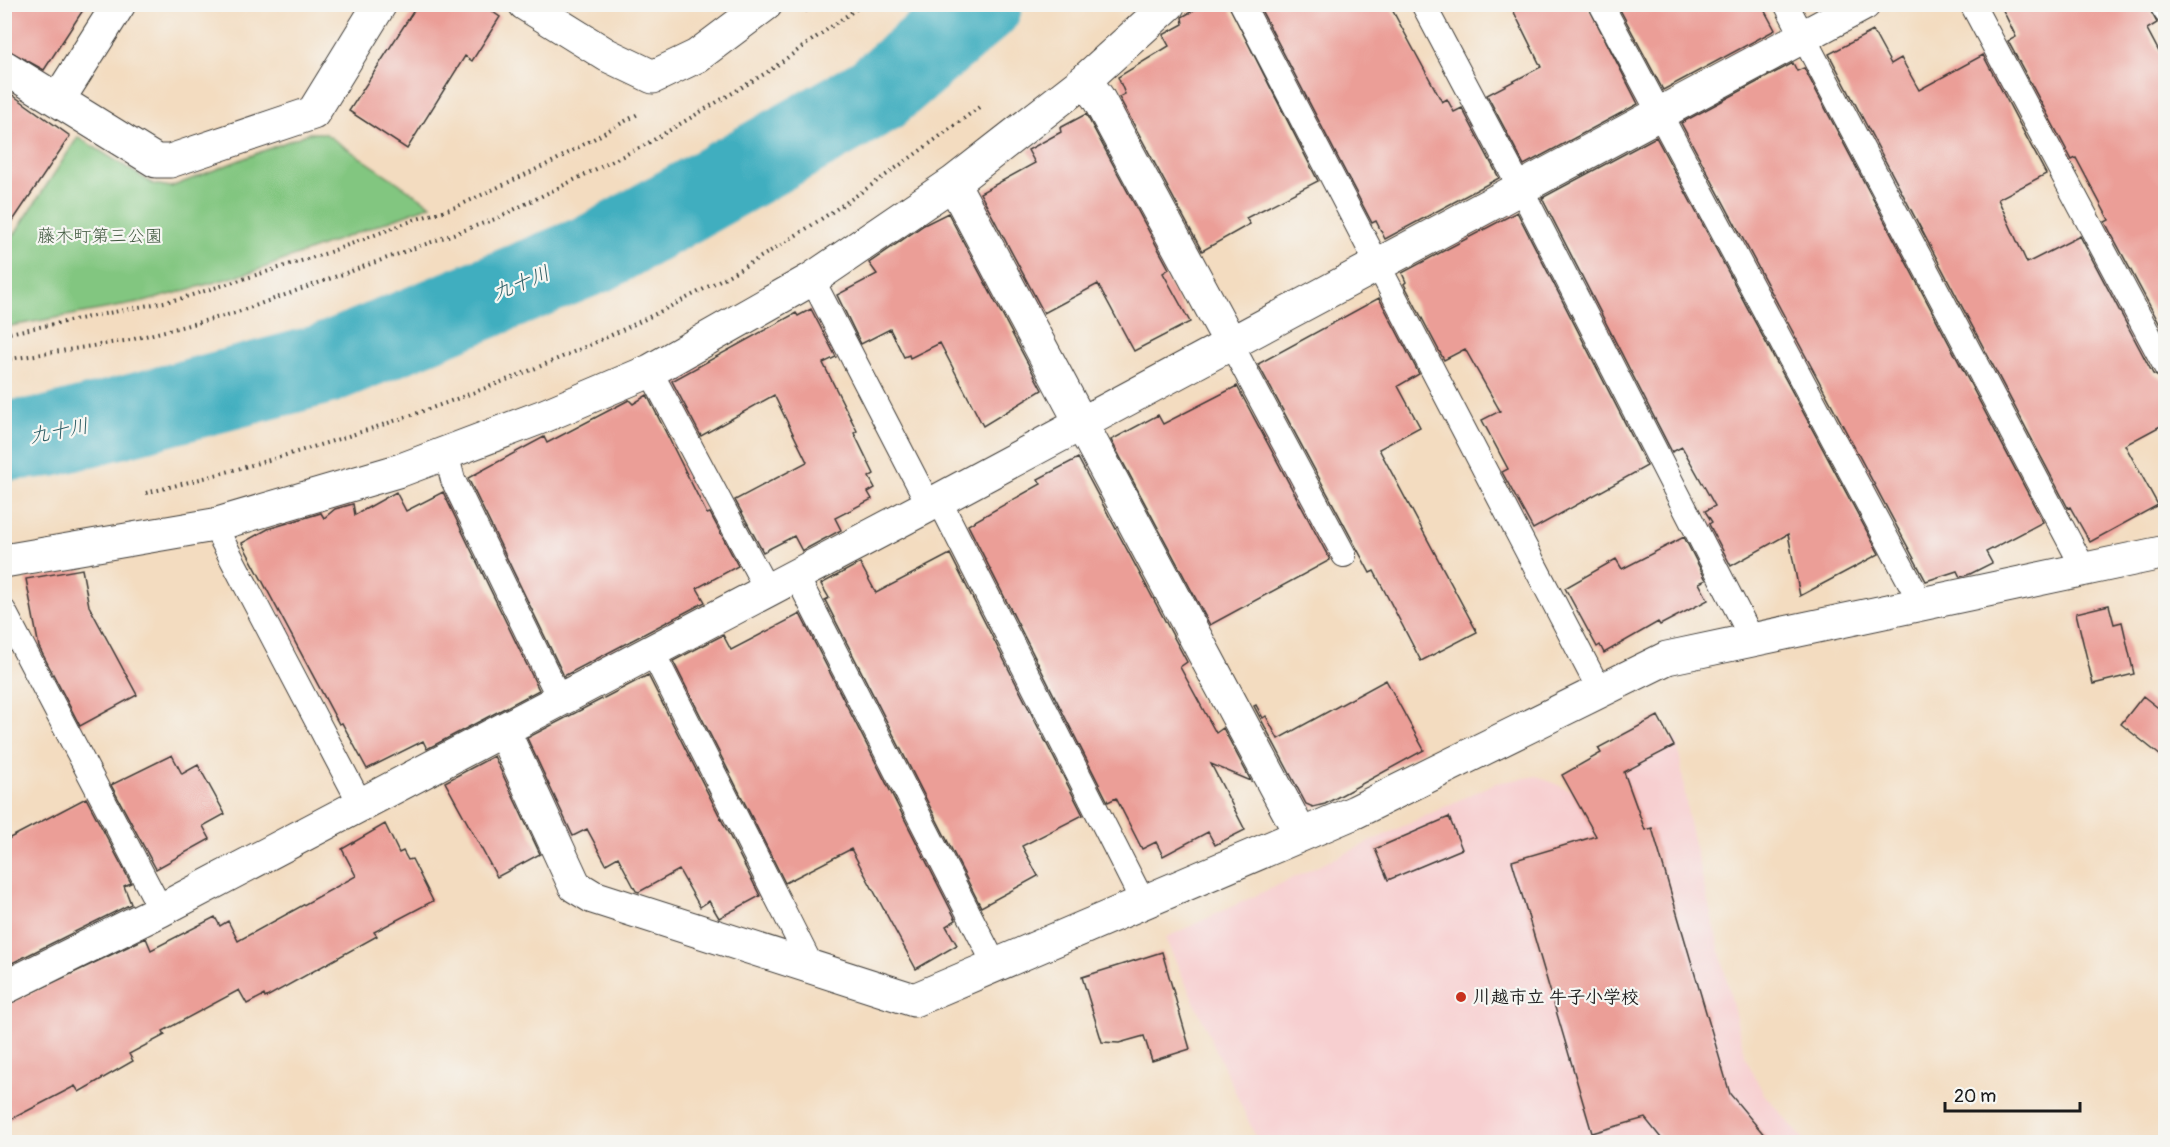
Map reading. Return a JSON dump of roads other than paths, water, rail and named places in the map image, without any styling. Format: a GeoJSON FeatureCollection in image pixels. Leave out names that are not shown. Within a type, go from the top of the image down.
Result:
{"type":"FeatureCollection","features":[{"type":"Feature","properties":{"kind":"street"},"geometry":{"type":"LineString","coordinates":[[58,100],[119,4]]}},
{"type":"Feature","properties":{"kind":"street"},"geometry":{"type":"LineString","coordinates":[[4,66],[156,161],[170,161],[313,113],[380,4]]}},
{"type":"Feature","properties":{"kind":"street"},"geometry":{"type":"LineString","coordinates":[[525,4],[607,55],[653,77],[697,57],[766,4]]}},
{"type":"Feature","properties":{"kind":"street"},"geometry":{"type":"LineString","coordinates":[[4,561],[214,525],[401,470],[544,416],[650,371],[812,279],[953,183],[1085,80],[1169,4]]}},
{"type":"Feature","properties":{"kind":"street"},"geometry":{"type":"LineString","coordinates":[[4,988],[161,910],[560,700],[1231,344],[1864,4]]}},
{"type":"Feature","properties":{"kind":"street"},"geometry":{"type":"LineString","coordinates":[[1085,80],[1098,98],[1231,344]]}},
{"type":"Feature","properties":{"kind":"street"},"geometry":{"type":"LineString","coordinates":[[953,183],[1300,835]]}},
{"type":"Feature","properties":{"kind":"street"},"geometry":{"type":"LineString","coordinates":[[503,730],[575,886],[593,897],[811,965],[914,1000],[1355,812],[1667,658],[2166,552]]}},
{"type":"Feature","properties":{"kind":"lane"},"geometry":{"type":"LineString","coordinates":[[1242,4],[1600,691]]}},
{"type":"Feature","properties":{"kind":"lane"},"geometry":{"type":"LineString","coordinates":[[1423,4],[1521,189],[1752,639]]}},
{"type":"Feature","properties":{"kind":"lane"},"geometry":{"type":"LineString","coordinates":[[1601,4],[1921,603]]}},
{"type":"Feature","properties":{"kind":"lane"},"geometry":{"type":"LineString","coordinates":[[1786,4],[2084,569]]}},
{"type":"Feature","properties":{"kind":"lane"},"geometry":{"type":"LineString","coordinates":[[1972,4],[2166,367]]}},
{"type":"Feature","properties":{"kind":"lane"},"geometry":{"type":"LineString","coordinates":[[2162,4],[2166,12]]}},
{"type":"Feature","properties":{"kind":"lane"},"geometry":{"type":"LineString","coordinates":[[812,279],[934,502],[1143,902]]}},
{"type":"Feature","properties":{"kind":"lane"},"geometry":{"type":"LineString","coordinates":[[1231,344],[1344,555]]}},
{"type":"Feature","properties":{"kind":"lane"},"geometry":{"type":"LineString","coordinates":[[650,371],[767,590]]}},
{"type":"Feature","properties":{"kind":"lane"},"geometry":{"type":"LineString","coordinates":[[446,453],[453,480],[560,700]]}},
{"type":"Feature","properties":{"kind":"lane"},"geometry":{"type":"LineString","coordinates":[[214,525],[361,805]]}},
{"type":"Feature","properties":{"kind":"lane"},"geometry":{"type":"LineString","coordinates":[[795,575],[995,965]]}},
{"type":"Feature","properties":{"kind":"lane"},"geometry":{"type":"LineString","coordinates":[[4,611],[161,910]]}},
{"type":"Feature","properties":{"kind":"lane"},"geometry":{"type":"LineString","coordinates":[[651,651],[811,965]]}},
{"type":"Feature","properties":{"kind":"waterway","name":"九十川"},"geometry":{"type":"LineString","coordinates":[[4,441],[47,437],[325,364],[598,252],[876,95],[982,4]]}},
{"type":"Feature","properties":{"kind":"place","name":"川越市立 牛子小学校"},"geometry":{"type":"Point","coordinates":[1461,997]}},
{"type":"Feature","properties":{"kind":"park label","name":"藤木町第三公園"},"geometry":{"type":"Point","coordinates":[100,236]}}]}
